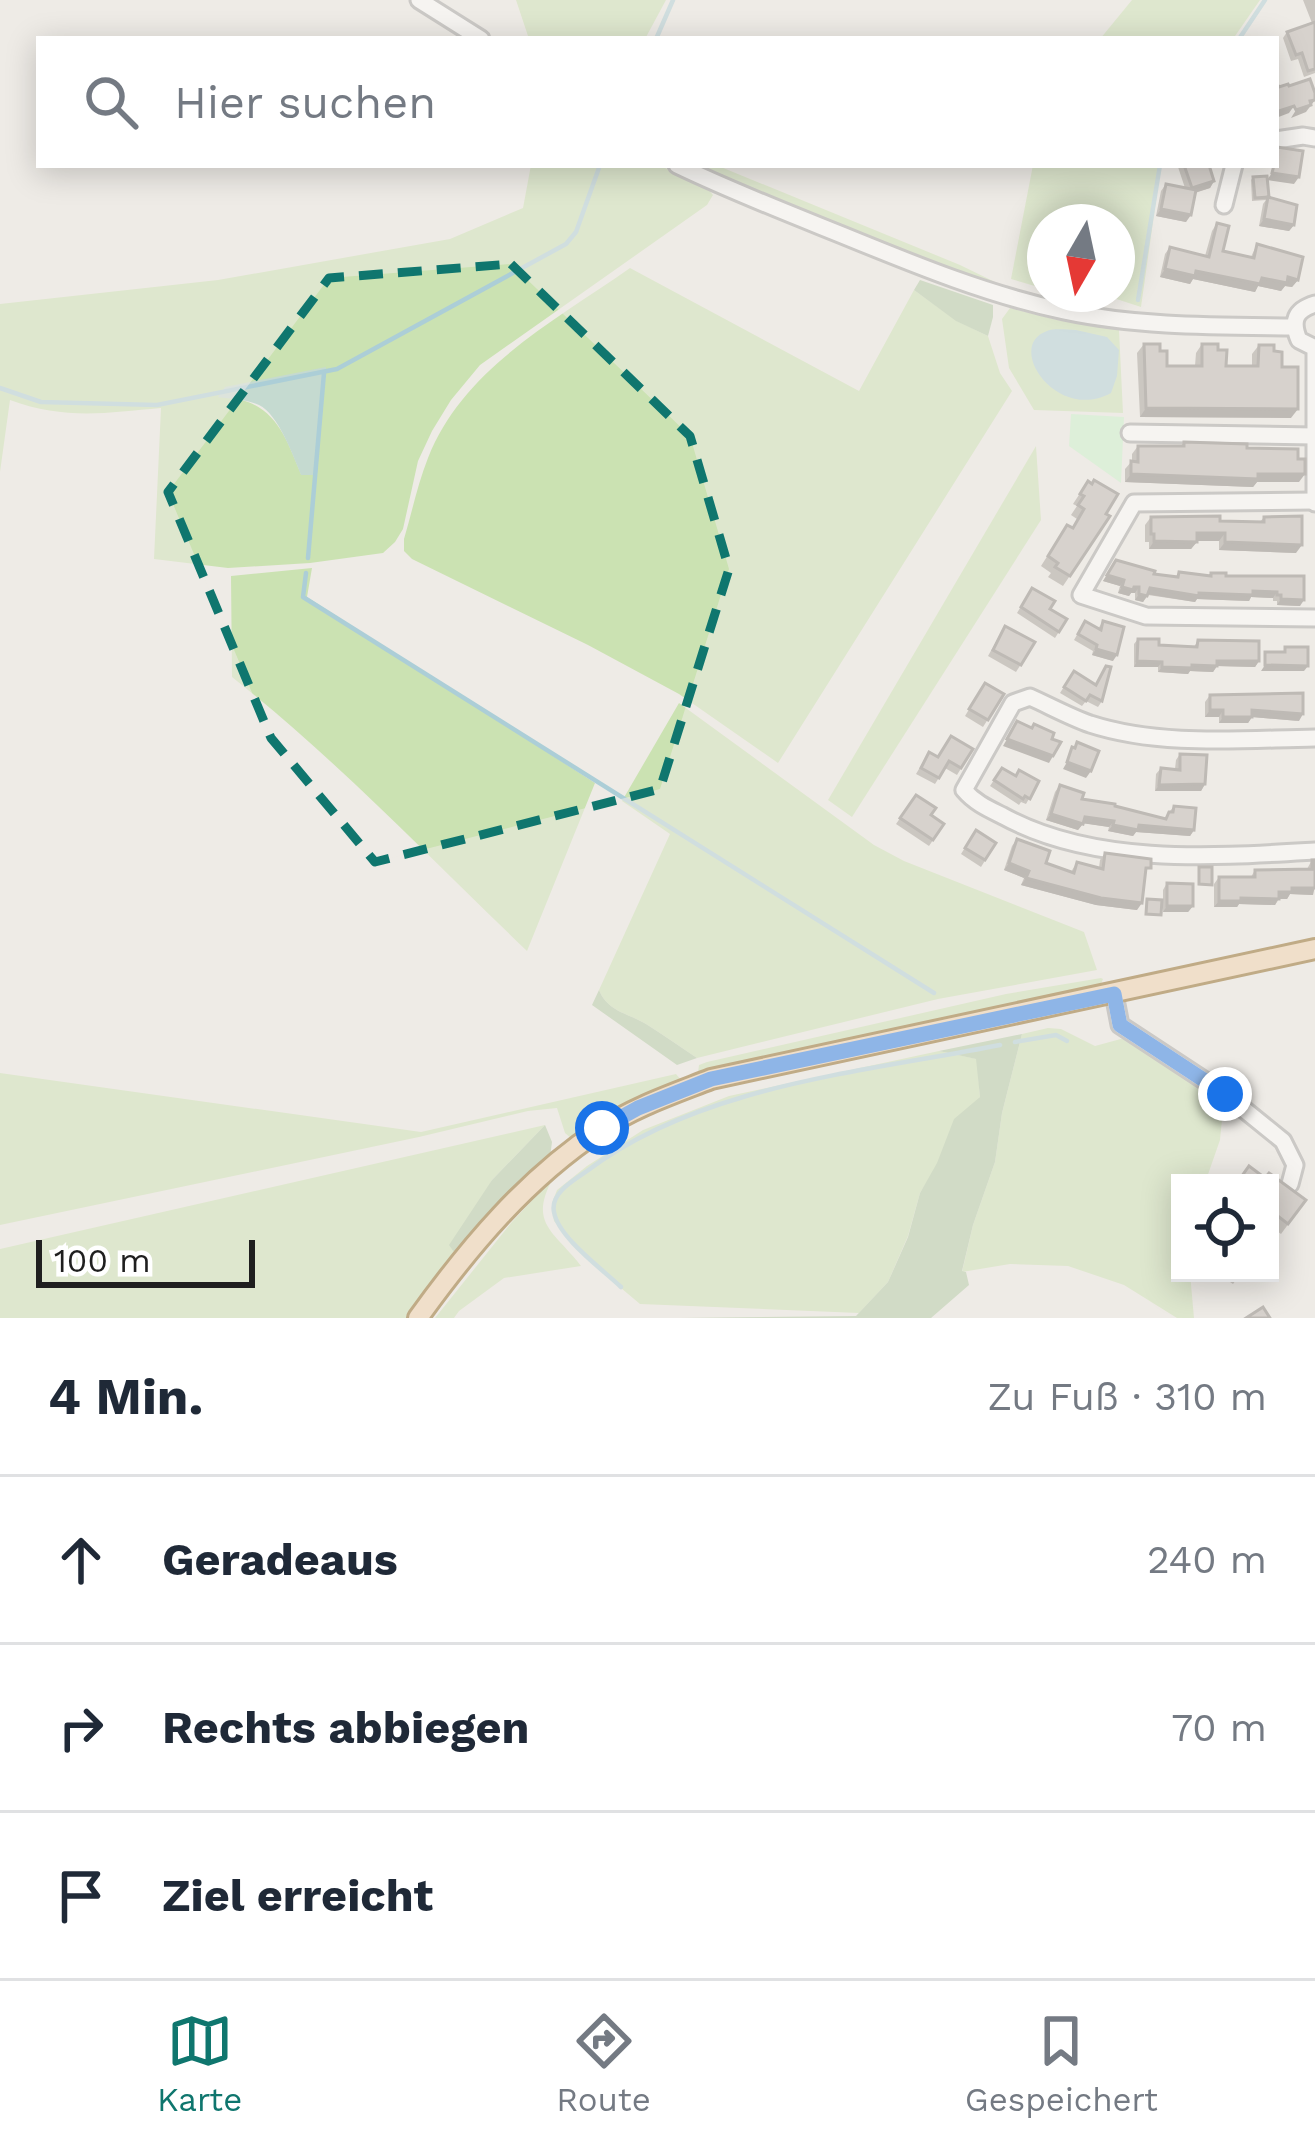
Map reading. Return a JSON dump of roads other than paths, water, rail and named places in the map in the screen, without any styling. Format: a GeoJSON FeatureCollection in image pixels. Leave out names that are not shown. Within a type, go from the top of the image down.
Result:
{"type":"FeatureCollection","features":[{"type":"Feature","properties":{"kind":"main road"},"geometry":{"type":"LineString","coordinates":[[418,1318],[483,1235],[532,1184],[602,1128],[638,1108],[711,1079],[1315,949]]}},
{"type":"Feature","properties":{"kind":"street"},"geometry":{"type":"LineString","coordinates":[[419,0],[476,36]]}},
{"type":"Feature","properties":{"kind":"street"},"geometry":{"type":"LineString","coordinates":[[1279,140],[1315,138]]}},
{"type":"Feature","properties":{"kind":"street"},"geometry":{"type":"LineString","coordinates":[[683,168],[1001,296],[1123,320],[1294,327]]}},
{"type":"Feature","properties":{"kind":"street"},"geometry":{"type":"LineString","coordinates":[[1224,205],[1233,168]]}},
{"type":"Feature","properties":{"kind":"street"},"geometry":{"type":"LineString","coordinates":[[1315,304],[1298,313],[1294,327],[1299,340],[1315,348],[1314,502],[1135,503],[1081,595],[1146,616],[1315,618]]}},
{"type":"Feature","properties":{"kind":"street"},"geometry":{"type":"LineString","coordinates":[[1130,433],[1314,436]]}},
{"type":"Feature","properties":{"kind":"street"},"geometry":{"type":"LineString","coordinates":[[1315,738],[1157,737],[1091,724],[1030,698],[1013,704],[964,790],[972,800],[1023,827],[1092,848],[1147,854],[1315,851]]}},
{"type":"Feature","properties":{"kind":"street"},"geometry":{"type":"LineString","coordinates":[[1114,994],[1120,1025],[1225,1094],[1283,1141],[1295,1165],[1290,1184]]}},
{"type":"Feature","properties":{"kind":"water"},"geometry":{"type":"Polygon","coordinates":[[[1050,330],[1107,337],[1119,350],[1111,393],[1091,400],[1072,398],[1056,391],[1034,365],[1035,339],[1050,330]]]}},
{"type":"Feature","properties":{"kind":"waterway"},"geometry":{"type":"LineString","coordinates":[[657,36],[673,0]]}},
{"type":"Feature","properties":{"kind":"waterway"},"geometry":{"type":"LineString","coordinates":[[1241,36],[1265,0]]}},
{"type":"Feature","properties":{"kind":"waterway"},"geometry":{"type":"LineString","coordinates":[[0,388],[41,402],[157,405],[337,369],[566,244],[576,232],[599,168]]}},
{"type":"Feature","properties":{"kind":"waterway"},"geometry":{"type":"LineString","coordinates":[[1138,300],[1160,168]]}},
{"type":"Feature","properties":{"kind":"waterway"},"geometry":{"type":"LineString","coordinates":[[308,558],[324,373]]}},
{"type":"Feature","properties":{"kind":"waterway"},"geometry":{"type":"LineString","coordinates":[[306,573],[303,597],[934,993]]}},
{"type":"Feature","properties":{"kind":"waterway"},"geometry":{"type":"LineString","coordinates":[[1015,1042],[1056,1035],[1067,1041]]}},
{"type":"Feature","properties":{"kind":"waterway"},"geometry":{"type":"LineString","coordinates":[[621,1287],[563,1232],[554,1205],[570,1183],[632,1142],[731,1100],[839,1074],[1000,1045]]}}]}
